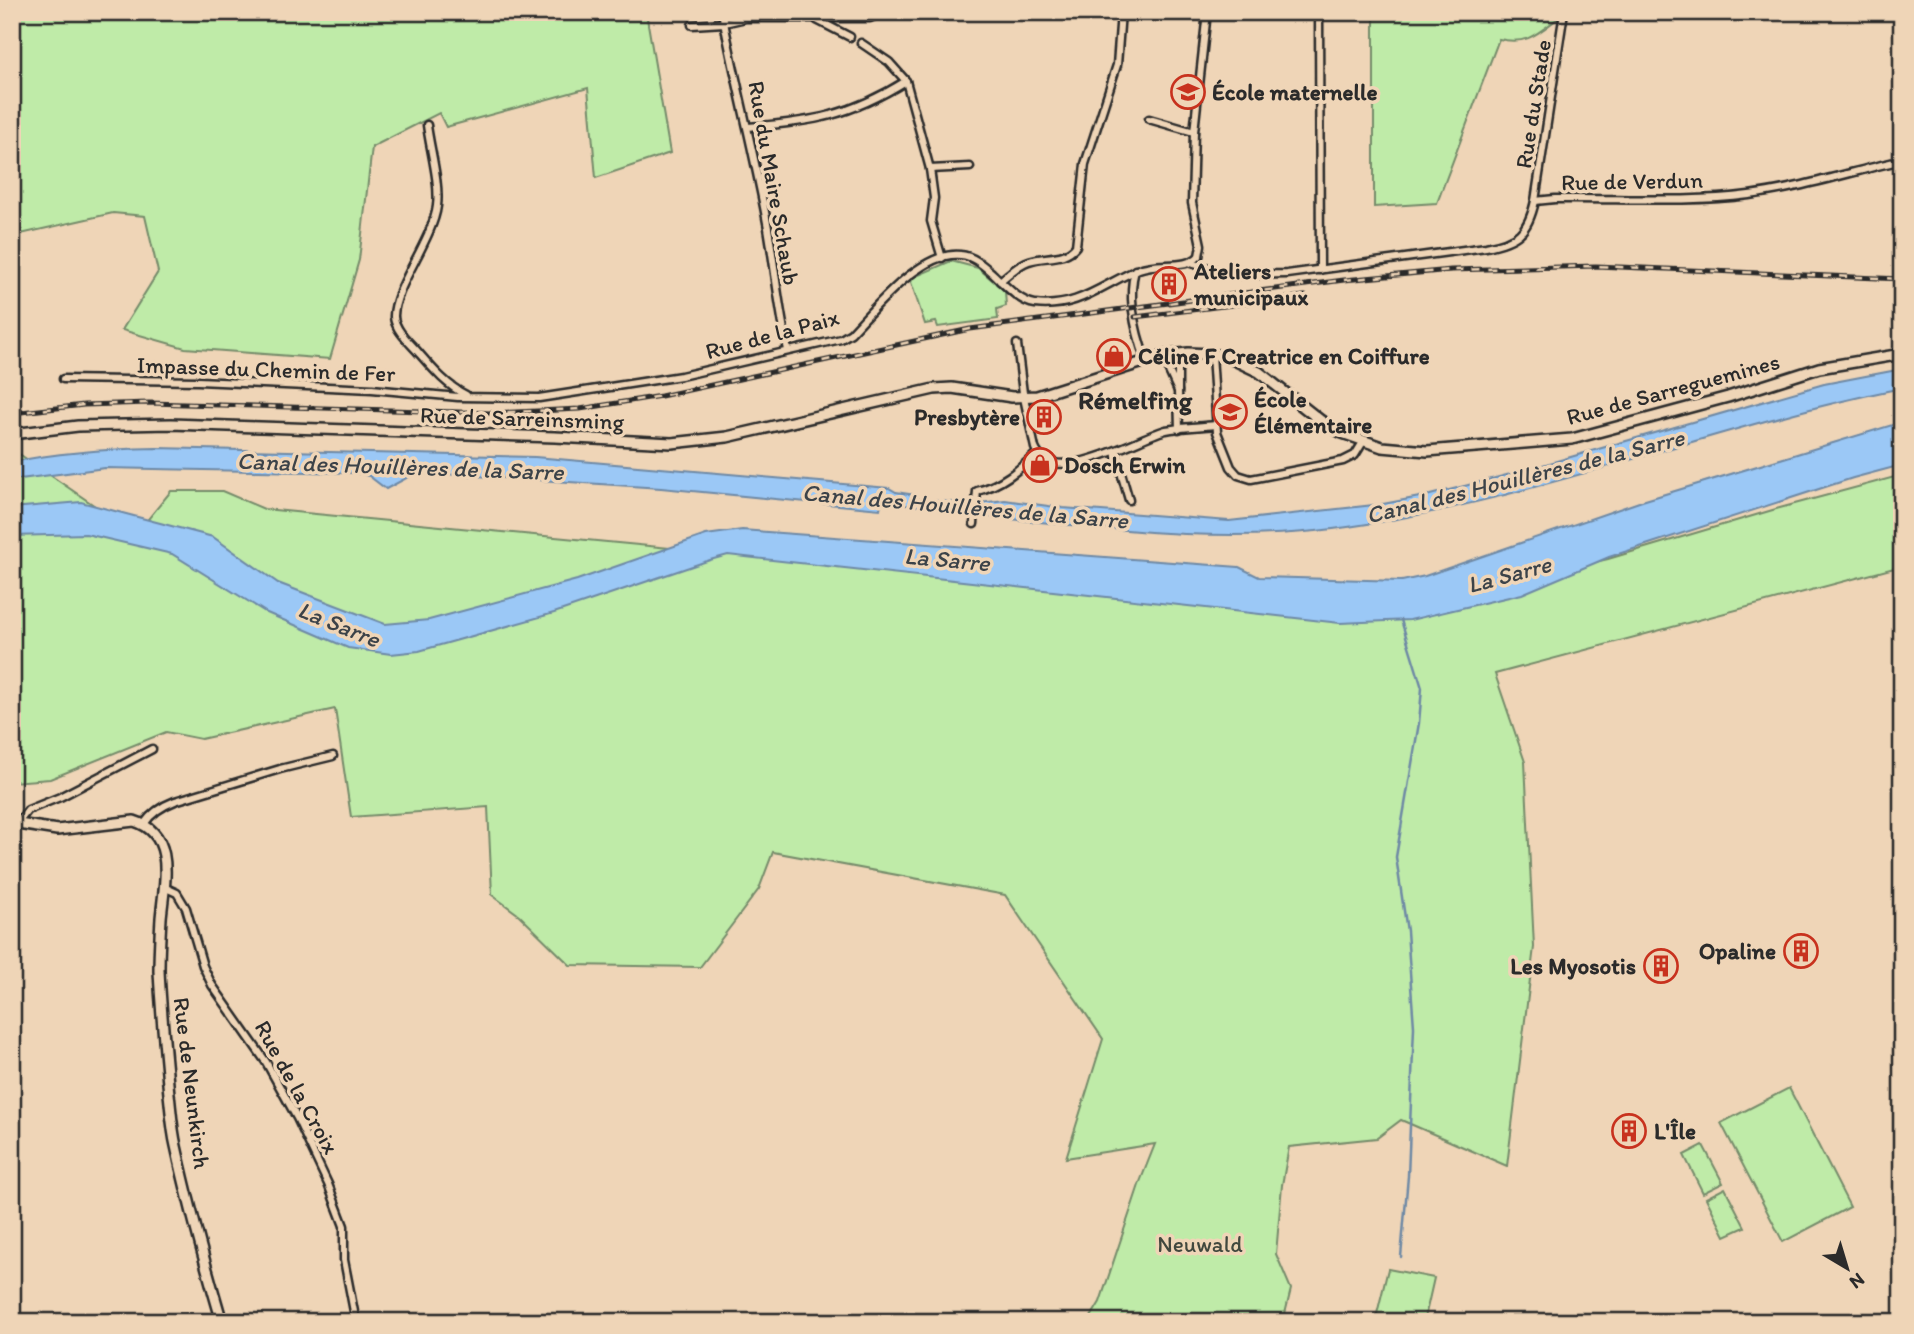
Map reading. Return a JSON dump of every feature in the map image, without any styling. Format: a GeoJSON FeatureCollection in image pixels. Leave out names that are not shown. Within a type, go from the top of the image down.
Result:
{"type":"FeatureCollection","features":[{"type":"Feature","properties":{"kind":"street","name":"Rue du Maire Schaub"},"geometry":{"type":"LineString","coordinates":[[722,12],[748,127],[768,232],[778,307],[788,350]]}},
{"type":"Feature","properties":{"kind":"street"},"geometry":{"type":"LineString","coordinates":[[692,25],[724,23],[746,18],[870,18],[884,12]]}},
{"type":"Feature","properties":{"kind":"street"},"geometry":{"type":"LineString","coordinates":[[1000,281],[1028,261],[1061,256],[1071,252],[1076,246],[1085,164],[1117,65],[1121,12]]}},
{"type":"Feature","properties":{"kind":"street"},"geometry":{"type":"LineString","coordinates":[[1191,263],[1199,256],[1201,245],[1192,203],[1194,132],[1207,12]]}},
{"type":"Feature","properties":{"kind":"street","name":"Rue du Stade"},"geometry":{"type":"LineString","coordinates":[[1535,201],[1564,12]]}},
{"type":"Feature","properties":{"kind":"street"},"geometry":{"type":"LineString","coordinates":[[1319,13],[1320,270]]}},
{"type":"Feature","properties":{"kind":"street"},"geometry":{"type":"LineString","coordinates":[[815,19],[850,37]]}},
{"type":"Feature","properties":{"kind":"street"},"geometry":{"type":"LineString","coordinates":[[861,43],[889,62],[906,82],[930,169],[934,198],[931,221],[942,258]]}},
{"type":"Feature","properties":{"kind":"street"},"geometry":{"type":"LineString","coordinates":[[748,127],[832,117],[876,100],[906,82]]}},
{"type":"Feature","properties":{"kind":"street"},"geometry":{"type":"LineString","coordinates":[[1149,120],[1194,132]]}},
{"type":"Feature","properties":{"kind":"street"},"geometry":{"type":"LineString","coordinates":[[427,125],[437,206],[426,238],[399,297],[394,317],[401,333],[422,357],[451,386],[468,396]]}},
{"type":"Feature","properties":{"kind":"street","name":"Rue de Verdun"},"geometry":{"type":"LineString","coordinates":[[1191,263],[1231,275],[1320,270],[1505,243],[1524,229],[1535,201],[1578,198],[1699,199],[1748,195],[1781,190],[1902,160]]}},
{"type":"Feature","properties":{"kind":"street"},"geometry":{"type":"LineString","coordinates":[[930,169],[970,167]]}},
{"type":"Feature","properties":{"kind":"street","name":"Rue de la Paix"},"geometry":{"type":"LineString","coordinates":[[468,396],[511,398],[566,395],[681,376],[847,336],[909,274],[942,258],[957,255],[979,262],[1024,300],[1046,304],[1080,299],[1135,270],[1157,264],[1191,263]]}},
{"type":"Feature","properties":{"kind":"street"},"geometry":{"type":"LineString","coordinates":[[1199,256],[1217,272]]}},
{"type":"Feature","properties":{"kind":"street"},"geometry":{"type":"LineString","coordinates":[[1135,270],[1133,294],[1137,333],[1146,361]]}},
{"type":"Feature","properties":{"kind":"street"},"geometry":{"type":"LineString","coordinates":[[1122,278],[1133,294]]}},
{"type":"Feature","properties":{"kind":"street"},"geometry":{"type":"LineString","coordinates":[[1017,344],[1024,397],[1037,453],[1053,462],[1069,463],[1115,452],[1165,430],[1215,425]]}},
{"type":"Feature","properties":{"kind":"street"},"geometry":{"type":"LineString","coordinates":[[1178,354],[1179,429]]}},
{"type":"Feature","properties":{"kind":"street"},"geometry":{"type":"LineString","coordinates":[[1212,354],[1215,425],[1231,467],[1238,475],[1251,479],[1347,460],[1363,442]]}},
{"type":"Feature","properties":{"kind":"street","name":"Rue de Sarreguemines"},"geometry":{"type":"LineString","coordinates":[[1024,397],[1051,393],[1162,356],[1212,354],[1234,359],[1259,372],[1320,420],[1363,442],[1396,449],[1427,451],[1573,439],[1728,397],[1819,368],[1902,354]]}},
{"type":"Feature","properties":{"kind":"street"},"geometry":{"type":"LineString","coordinates":[[1162,356],[1178,391]]}},
{"type":"Feature","properties":{"kind":"street","name":"Impasse du Chemin de Fer"},"geometry":{"type":"LineString","coordinates":[[63,379],[198,381],[468,396]]}},
{"type":"Feature","properties":{"kind":"street","name":"Rue de Sarreinsming"},"geometry":{"type":"LineString","coordinates":[[12,434],[78,426],[159,423],[671,443],[727,437],[934,389],[952,388],[1024,397]]}},
{"type":"Feature","properties":{"kind":"street"},"geometry":{"type":"LineString","coordinates":[[1115,452],[1129,500]]}},
{"type":"Feature","properties":{"kind":"street"},"geometry":{"type":"LineString","coordinates":[[974,522],[977,494],[1010,475],[1037,453]]}},
{"type":"Feature","properties":{"kind":"street"},"geometry":{"type":"LineString","coordinates":[[15,824],[29,810],[60,797],[152,749]]}},
{"type":"Feature","properties":{"kind":"street"},"geometry":{"type":"LineString","coordinates":[[15,824],[57,830],[119,821],[144,824],[160,807],[175,801],[333,756]]}},
{"type":"Feature","properties":{"kind":"street","name":"Rue de Neunkirch"},"geometry":{"type":"LineString","coordinates":[[144,824],[155,833],[162,845],[166,863],[159,970],[175,1144],[222,1322]]}},
{"type":"Feature","properties":{"kind":"street","name":"Rue de la Croix"},"geometry":{"type":"LineString","coordinates":[[166,888],[177,893],[186,908],[203,966],[212,985],[266,1062],[297,1118],[328,1184],[344,1226],[344,1260],[356,1322]]}},
{"type":"Feature","properties":{"kind":"green space"},"geometry":{"type":"Polygon","coordinates":[[[12,12],[646,12],[670,153],[596,178],[588,88],[446,127],[439,113],[372,147],[359,260],[330,359],[185,348],[122,330],[158,272],[145,216],[113,213],[12,236],[12,12]]]}},
{"type":"Feature","properties":{"kind":"green space"},"geometry":{"type":"Polygon","coordinates":[[[1374,12],[1556,12],[1557,19],[1524,40],[1499,39],[1437,203],[1374,207],[1374,12]]]}},
{"type":"Feature","properties":{"kind":"green space"},"geometry":{"type":"Polygon","coordinates":[[[951,261],[978,268],[1005,291],[1006,306],[997,309],[998,319],[938,327],[936,322],[925,324],[911,282],[914,277],[951,261]]]}},
{"type":"Feature","properties":{"kind":"green space","name":"Neuwald"},"geometry":{"type":"Polygon","coordinates":[[[12,449],[136,534],[171,491],[222,491],[264,509],[826,563],[1347,620],[1608,559],[1902,475],[1902,566],[1495,674],[1525,762],[1534,947],[1507,1166],[1401,1120],[1377,1138],[1289,1147],[1282,1185],[1276,1254],[1291,1289],[1283,1322],[1088,1322],[1100,1302],[1155,1144],[1066,1158],[1103,1039],[1005,895],[773,852],[759,889],[700,967],[570,965],[519,915],[492,895],[488,807],[351,817],[335,709],[201,739],[166,732],[50,779],[12,782],[12,449]]]}},
{"type":"Feature","properties":{"kind":"green space"},"geometry":{"type":"Polygon","coordinates":[[[1789,1088],[1850,1207],[1783,1242],[1721,1123],[1789,1088]]]}},
{"type":"Feature","properties":{"kind":"green space"},"geometry":{"type":"Polygon","coordinates":[[[1703,1145],[1723,1183],[1703,1193],[1684,1155],[1703,1145]]]}},
{"type":"Feature","properties":{"kind":"green space"},"geometry":{"type":"Polygon","coordinates":[[[1725,1188],[1745,1227],[1725,1236],[1706,1198],[1725,1188]]]}},
{"type":"Feature","properties":{"kind":"green space"},"geometry":{"type":"Polygon","coordinates":[[[1388,1269],[1434,1278],[1424,1322],[1375,1322],[1388,1269]]]}},
{"type":"Feature","properties":{"kind":"water","name":"Canal des Houillères de la Sarre"},"geometry":{"type":"Polygon","coordinates":[[[1902,369],[1902,388],[1830,404],[1548,483],[1406,517],[1290,533],[1204,535],[1118,530],[990,517],[971,510],[881,503],[880,509],[661,488],[430,473],[412,475],[386,489],[369,476],[357,473],[105,468],[12,480],[12,462],[66,453],[121,449],[535,457],[889,488],[915,495],[917,499],[971,504],[1005,500],[1063,508],[1229,521],[1383,504],[1430,495],[1824,384],[1902,369]]]}},
{"type":"Feature","properties":{"kind":"water","name":"La Sarre"},"geometry":{"type":"Polygon","coordinates":[[[1902,422],[1902,465],[1853,478],[1609,557],[1522,594],[1410,620],[1340,623],[728,555],[554,613],[419,651],[391,654],[348,648],[267,613],[172,554],[86,534],[12,536],[12,508],[81,502],[213,537],[278,583],[385,624],[429,620],[577,580],[706,535],[742,530],[1239,567],[1259,577],[1402,581],[1425,576],[1642,501],[1902,422]]]}},
{"type":"Feature","properties":{"kind":"waterway"},"geometry":{"type":"LineString","coordinates":[[1401,620],[1422,688],[1419,723],[1396,857],[1407,931],[1414,1027],[1408,1176],[1401,1257]]}},
{"type":"Feature","properties":{"kind":"railway"},"geometry":{"type":"LineString","coordinates":[[12,413],[84,405],[149,403],[492,413],[580,409],[661,396],[970,329],[1344,280],[1451,270],[1596,266],[1902,279]]}},
{"type":"Feature","properties":{"kind":"railway"},"geometry":{"type":"LineString","coordinates":[[1135,317],[1305,296]]}},
{"type":"Feature","properties":{"kind":"place","name":"École maternelle"},"geometry":{"type":"Point","coordinates":[1188,92]}},
{"type":"Feature","properties":{"kind":"place","name":"Ateliers municipaux"},"geometry":{"type":"Point","coordinates":[1169,284]}},
{"type":"Feature","properties":{"kind":"place","name":"Céline F Creatrice en Coiffure"},"geometry":{"type":"Point","coordinates":[1114,356]}},
{"type":"Feature","properties":{"kind":"place","name":"École Élémentaire"},"geometry":{"type":"Point","coordinates":[1230,412]}},
{"type":"Feature","properties":{"kind":"place","name":"Presbytère"},"geometry":{"type":"Point","coordinates":[1044,417]}},
{"type":"Feature","properties":{"kind":"place","name":"Dosch Erwin"},"geometry":{"type":"Point","coordinates":[1040,465]}},
{"type":"Feature","properties":{"kind":"place","name":"Opaline"},"geometry":{"type":"Point","coordinates":[1801,951]}},
{"type":"Feature","properties":{"kind":"place","name":"Les Myosotis"},"geometry":{"type":"Point","coordinates":[1661,966]}},
{"type":"Feature","properties":{"kind":"place","name":"L'Île"},"geometry":{"type":"Point","coordinates":[1629,1131]}},
{"type":"Feature","properties":{"kind":"district","name":"Rémelfing"},"geometry":{"type":"Point","coordinates":[1135,400]}}]}
